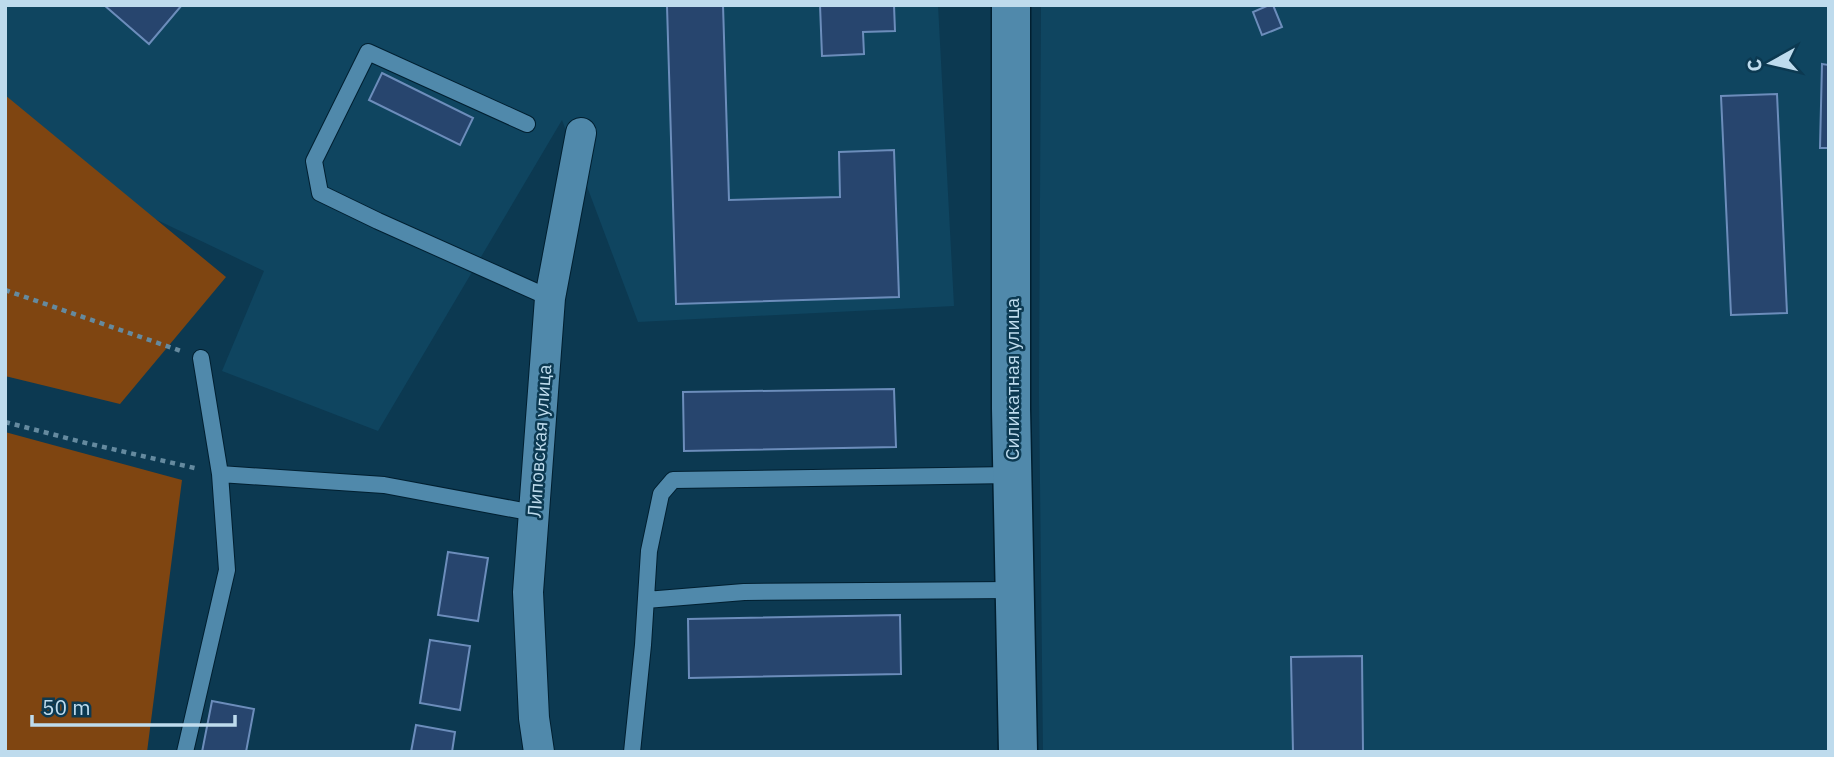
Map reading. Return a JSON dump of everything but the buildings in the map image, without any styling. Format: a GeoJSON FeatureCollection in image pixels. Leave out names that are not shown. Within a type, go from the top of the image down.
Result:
{"type":"FeatureCollection","features":[{"type":"Feature","properties":{"kind":"street","name":"Силикатная улица"},"geometry":{"type":"LineString","coordinates":[[1011,5],[1012,475],[1018,752]]}},
{"type":"Feature","properties":{"kind":"street","name":"Липовская улица"},"geometry":{"type":"LineString","coordinates":[[539,752],[534,718],[528,592],[550,298],[581,134]]}},
{"type":"Feature","properties":{"kind":"lane"},"geometry":{"type":"LineString","coordinates":[[527,124],[368,52],[314,161],[320,193],[550,298]]}},
{"type":"Feature","properties":{"kind":"lane"},"geometry":{"type":"LineString","coordinates":[[185,752],[226,570],[220,474],[201,359]]}},
{"type":"Feature","properties":{"kind":"lane"},"geometry":{"type":"LineString","coordinates":[[220,474],[384,485],[534,513]]}},
{"type":"Feature","properties":{"kind":"lane"},"geometry":{"type":"LineString","coordinates":[[632,752],[649,551],[661,494],[673,480],[1012,475]]}},
{"type":"Feature","properties":{"kind":"lane"},"geometry":{"type":"LineString","coordinates":[[646,600],[744,592],[1014,590]]}},
{"type":"Feature","properties":{"kind":"path"},"geometry":{"type":"LineString","coordinates":[[5,290],[201,359]]}},
{"type":"Feature","properties":{"kind":"path"},"geometry":{"type":"LineString","coordinates":[[5,422],[220,474]]}},
{"type":"Feature","properties":{"kind":"shaded area"},"geometry":{"type":"Polygon","coordinates":[[[5,5],[938,5],[954,306],[638,322],[562,120],[378,431],[222,371],[264,271],[155,219],[5,102],[5,5]]]}},
{"type":"Feature","properties":{"kind":"shaded area"},"geometry":{"type":"Polygon","coordinates":[[[1041,5],[1829,5],[1829,752],[1043,752],[1039,393],[1041,5]]]}},
{"type":"Feature","properties":{"kind":"shaded area"},"geometry":{"type":"Polygon","coordinates":[[[5,95],[226,277],[120,404],[5,376],[5,95]]]}},
{"type":"Feature","properties":{"kind":"shaded area"},"geometry":{"type":"Polygon","coordinates":[[[5,432],[182,480],[147,752],[5,750],[5,432]]]}}]}
